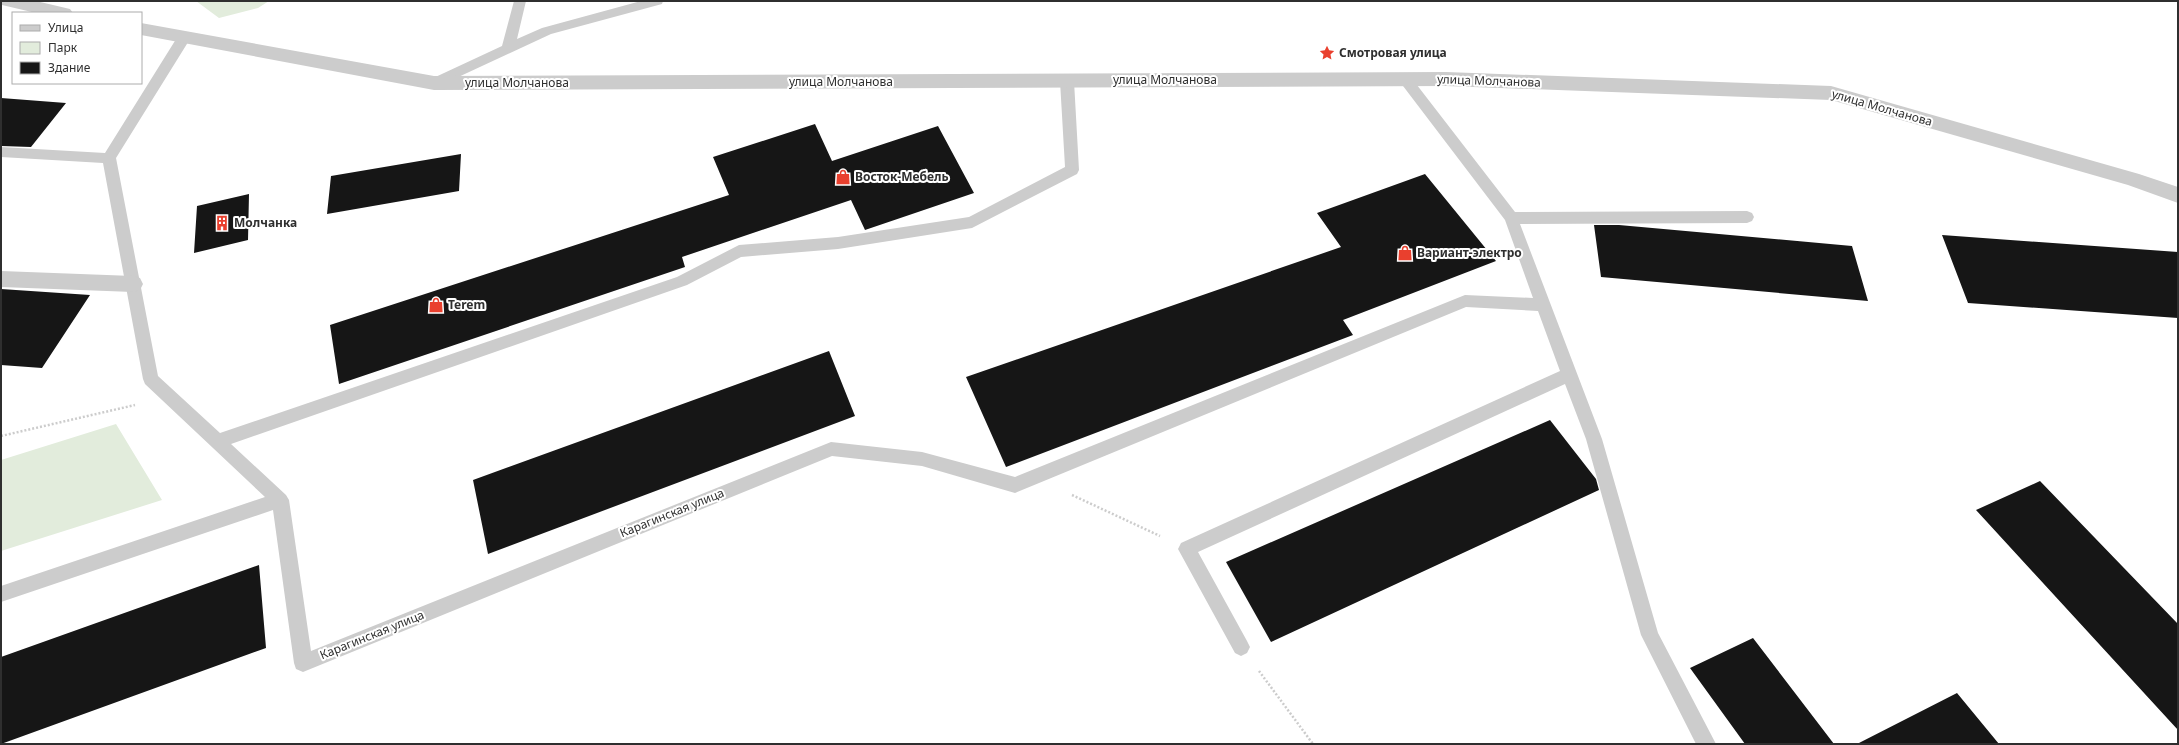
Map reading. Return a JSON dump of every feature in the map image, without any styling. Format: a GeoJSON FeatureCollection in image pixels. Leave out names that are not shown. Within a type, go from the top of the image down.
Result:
{"type":"FeatureCollection","features":[{"type":"Feature","properties":{"kind":"street"},"geometry":{"type":"LineString","coordinates":[[8,1],[59,12]]}},
{"type":"Feature","properties":{"kind":"street","name":"улица Молчанова"},"geometry":{"type":"LineString","coordinates":[[142,30],[434,83],[1405,79],[1831,93],[2132,179],[2178,196]]}},
{"type":"Feature","properties":{"kind":"street"},"geometry":{"type":"LineString","coordinates":[[2132,179],[2178,184]]}},
{"type":"Feature","properties":{"kind":"street"},"geometry":{"type":"LineString","coordinates":[[1,279],[133,284]]}},
{"type":"Feature","properties":{"kind":"lane"},"geometry":{"type":"LineString","coordinates":[[508,49],[520,1]]}},
{"type":"Feature","properties":{"kind":"lane"},"geometry":{"type":"LineString","coordinates":[[434,83],[548,31],[614,7],[657,1]]}},
{"type":"Feature","properties":{"kind":"lane"},"geometry":{"type":"LineString","coordinates":[[1,594],[280,500],[151,379],[109,158],[183,38]]}},
{"type":"Feature","properties":{"kind":"lane"},"geometry":{"type":"LineString","coordinates":[[1405,79],[1511,218],[1594,439],[1615,517],[1650,635],[1706,744]]}},
{"type":"Feature","properties":{"kind":"lane"},"geometry":{"type":"LineString","coordinates":[[218,441],[682,281],[739,251],[838,243],[972,222],[1072,170],[1068,81]]}},
{"type":"Feature","properties":{"kind":"lane"},"geometry":{"type":"LineString","coordinates":[[1,152],[109,158]]}},
{"type":"Feature","properties":{"kind":"lane"},"geometry":{"type":"LineString","coordinates":[[1511,218],[1747,217]]}},
{"type":"Feature","properties":{"kind":"lane","name":"Карагинская улица"},"geometry":{"type":"LineString","coordinates":[[280,500],[303,663],[831,449],[922,459],[1015,486],[1465,301],[1544,305]]}},
{"type":"Feature","properties":{"kind":"lane"},"geometry":{"type":"LineString","coordinates":[[1241,647],[1187,549],[1570,374]]}},
{"type":"Feature","properties":{"kind":"path"},"geometry":{"type":"LineString","coordinates":[[1,436],[171,397]]}},
{"type":"Feature","properties":{"kind":"path"},"geometry":{"type":"LineString","coordinates":[[1068,494],[1187,549]]}},
{"type":"Feature","properties":{"kind":"path"},"geometry":{"type":"LineString","coordinates":[[1241,647],[1313,744]]}},
{"type":"Feature","properties":{"kind":"green space"},"geometry":{"type":"Polygon","coordinates":[[[196,1],[269,1],[258,8],[219,18],[196,1]]]}},
{"type":"Feature","properties":{"kind":"green space"},"geometry":{"type":"Polygon","coordinates":[[[116,424],[162,500],[1,551],[1,460],[116,424]]]}},
{"type":"Feature","properties":{"kind":"building"},"geometry":{"type":"Polygon","coordinates":[[[1,98],[66,103],[31,147],[1,146],[1,98]]]}},
{"type":"Feature","properties":{"kind":"building"},"geometry":{"type":"Polygon","coordinates":[[[815,124],[832,161],[938,126],[974,193],[865,230],[851,200],[682,257],[685,267],[339,384],[330,325],[729,195],[713,157],[815,124]]]}},
{"type":"Feature","properties":{"kind":"building"},"geometry":{"type":"Polygon","coordinates":[[[461,154],[459,191],[327,214],[331,176],[461,154]]]}},
{"type":"Feature","properties":{"kind":"building"},"geometry":{"type":"Polygon","coordinates":[[[1425,174],[1496,261],[1343,320],[1353,335],[1006,467],[966,377],[1341,247],[1317,213],[1425,174]]]}},
{"type":"Feature","properties":{"kind":"building","name":"Молчанка"},"geometry":{"type":"Polygon","coordinates":[[[249,194],[248,240],[194,253],[197,206],[249,194]]]}},
{"type":"Feature","properties":{"kind":"building"},"geometry":{"type":"Polygon","coordinates":[[[1594,225],[1619,225],[1852,246],[1868,301],[1601,277],[1594,225]]]}},
{"type":"Feature","properties":{"kind":"building"},"geometry":{"type":"Polygon","coordinates":[[[1942,235],[2178,252],[2178,318],[1968,303],[1942,235]]]}},
{"type":"Feature","properties":{"kind":"building"},"geometry":{"type":"Polygon","coordinates":[[[1,289],[90,295],[42,368],[1,365],[1,289]]]}},
{"type":"Feature","properties":{"kind":"building"},"geometry":{"type":"Polygon","coordinates":[[[829,351],[855,416],[488,554],[473,480],[829,351]]]}},
{"type":"Feature","properties":{"kind":"building"},"geometry":{"type":"Polygon","coordinates":[[[1550,420],[1596,479],[1599,490],[1271,642],[1226,562],[1550,420]]]}},
{"type":"Feature","properties":{"kind":"building"},"geometry":{"type":"Polygon","coordinates":[[[2040,481],[2178,624],[2178,730],[1976,510],[2040,481]]]}},
{"type":"Feature","properties":{"kind":"building"},"geometry":{"type":"Polygon","coordinates":[[[259,565],[266,648],[1,744],[1,657],[259,565]]]}},
{"type":"Feature","properties":{"kind":"building"},"geometry":{"type":"Polygon","coordinates":[[[1753,638],[1834,744],[1745,744],[1690,668],[1753,638]]]}},
{"type":"Feature","properties":{"kind":"building"},"geometry":{"type":"Polygon","coordinates":[[[1957,693],[1999,744],[1857,744],[1957,693]]]}},
{"type":"Feature","properties":{"kind":"place","name":"Смотровая улица"},"geometry":{"type":"Point","coordinates":[1327,53]}},
{"type":"Feature","properties":{"kind":"place","name":"Восток-Мебель"},"geometry":{"type":"Point","coordinates":[843,177]}},
{"type":"Feature","properties":{"kind":"place","name":"Молчанка"},"geometry":{"type":"Point","coordinates":[222,223]}},
{"type":"Feature","properties":{"kind":"place","name":"Вариант-электро"},"geometry":{"type":"Point","coordinates":[1405,253]}},
{"type":"Feature","properties":{"kind":"place","name":"Terem"},"geometry":{"type":"Point","coordinates":[436,305]}}]}
